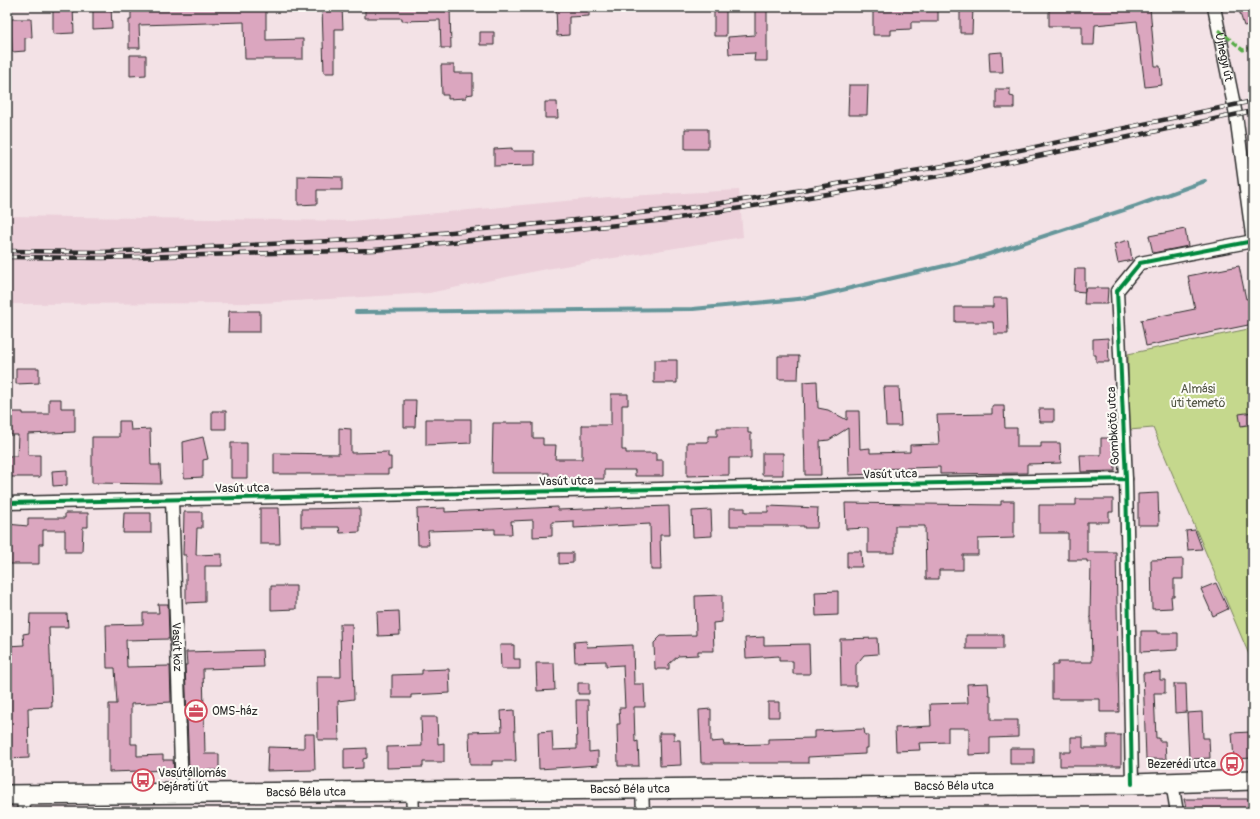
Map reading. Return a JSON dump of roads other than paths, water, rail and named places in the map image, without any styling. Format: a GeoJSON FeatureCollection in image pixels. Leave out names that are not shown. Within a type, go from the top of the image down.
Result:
{"type":"FeatureCollection","features":[{"type":"Feature","properties":{"kind":"main road","name":"Bacsó Béla utca"},"geometry":{"type":"LineString","coordinates":[[18,801],[182,794],[1132,784],[1253,780]]}},
{"type":"Feature","properties":{"kind":"street","name":"Újhegyi út"},"geometry":{"type":"LineString","coordinates":[[1214,7],[1234,106],[1253,241]]}},
{"type":"Feature","properties":{"kind":"street","name":"Gombkötő utca"},"geometry":{"type":"LineString","coordinates":[[1132,784],[1126,479],[1117,291],[1140,263],[1253,241]]}},
{"type":"Feature","properties":{"kind":"street","name":"Vasút utca"},"geometry":{"type":"LineString","coordinates":[[7,504],[1126,479]]}},
{"type":"Feature","properties":{"kind":"street","name":"Vasút köz"},"geometry":{"type":"LineString","coordinates":[[172,500],[182,794]]}},
{"type":"Feature","properties":{"kind":"street"},"geometry":{"type":"LineString","coordinates":[[1172,783],[1177,812]]}},
{"type":"Feature","properties":{"kind":"street"},"geometry":{"type":"LineString","coordinates":[[642,789],[643,812]]}},
{"type":"Feature","properties":{"kind":"street"},"geometry":{"type":"LineString","coordinates":[[412,792],[413,812]]}},
{"type":"Feature","properties":{"kind":"waterway"},"geometry":{"type":"LineString","coordinates":[[356,312],[693,309],[808,298],[974,259],[1136,206],[1205,181]]}},
{"type":"Feature","properties":{"kind":"railway"},"geometry":{"type":"LineString","coordinates":[[7,251],[103,252],[373,239],[519,226],[687,208],[949,165],[1253,101]]}},
{"type":"Feature","properties":{"kind":"railway"},"geometry":{"type":"LineString","coordinates":[[7,257],[103,258],[374,250],[666,220],[952,174],[1253,111]]}},
{"type":"Feature","properties":{"kind":"place","name":"OMS-ház"},"geometry":{"type":"Point","coordinates":[196,711]}},
{"type":"Feature","properties":{"kind":"place","name":"Bezerédi utca"},"geometry":{"type":"Point","coordinates":[1232,764]}},
{"type":"Feature","properties":{"kind":"place","name":"Vasútállomás bejárati út"},"geometry":{"type":"Point","coordinates":[143,780]}},
{"type":"Feature","properties":{"kind":"park label","name":"Almási úti temető"},"geometry":{"type":"Point","coordinates":[1198,396]}}]}
